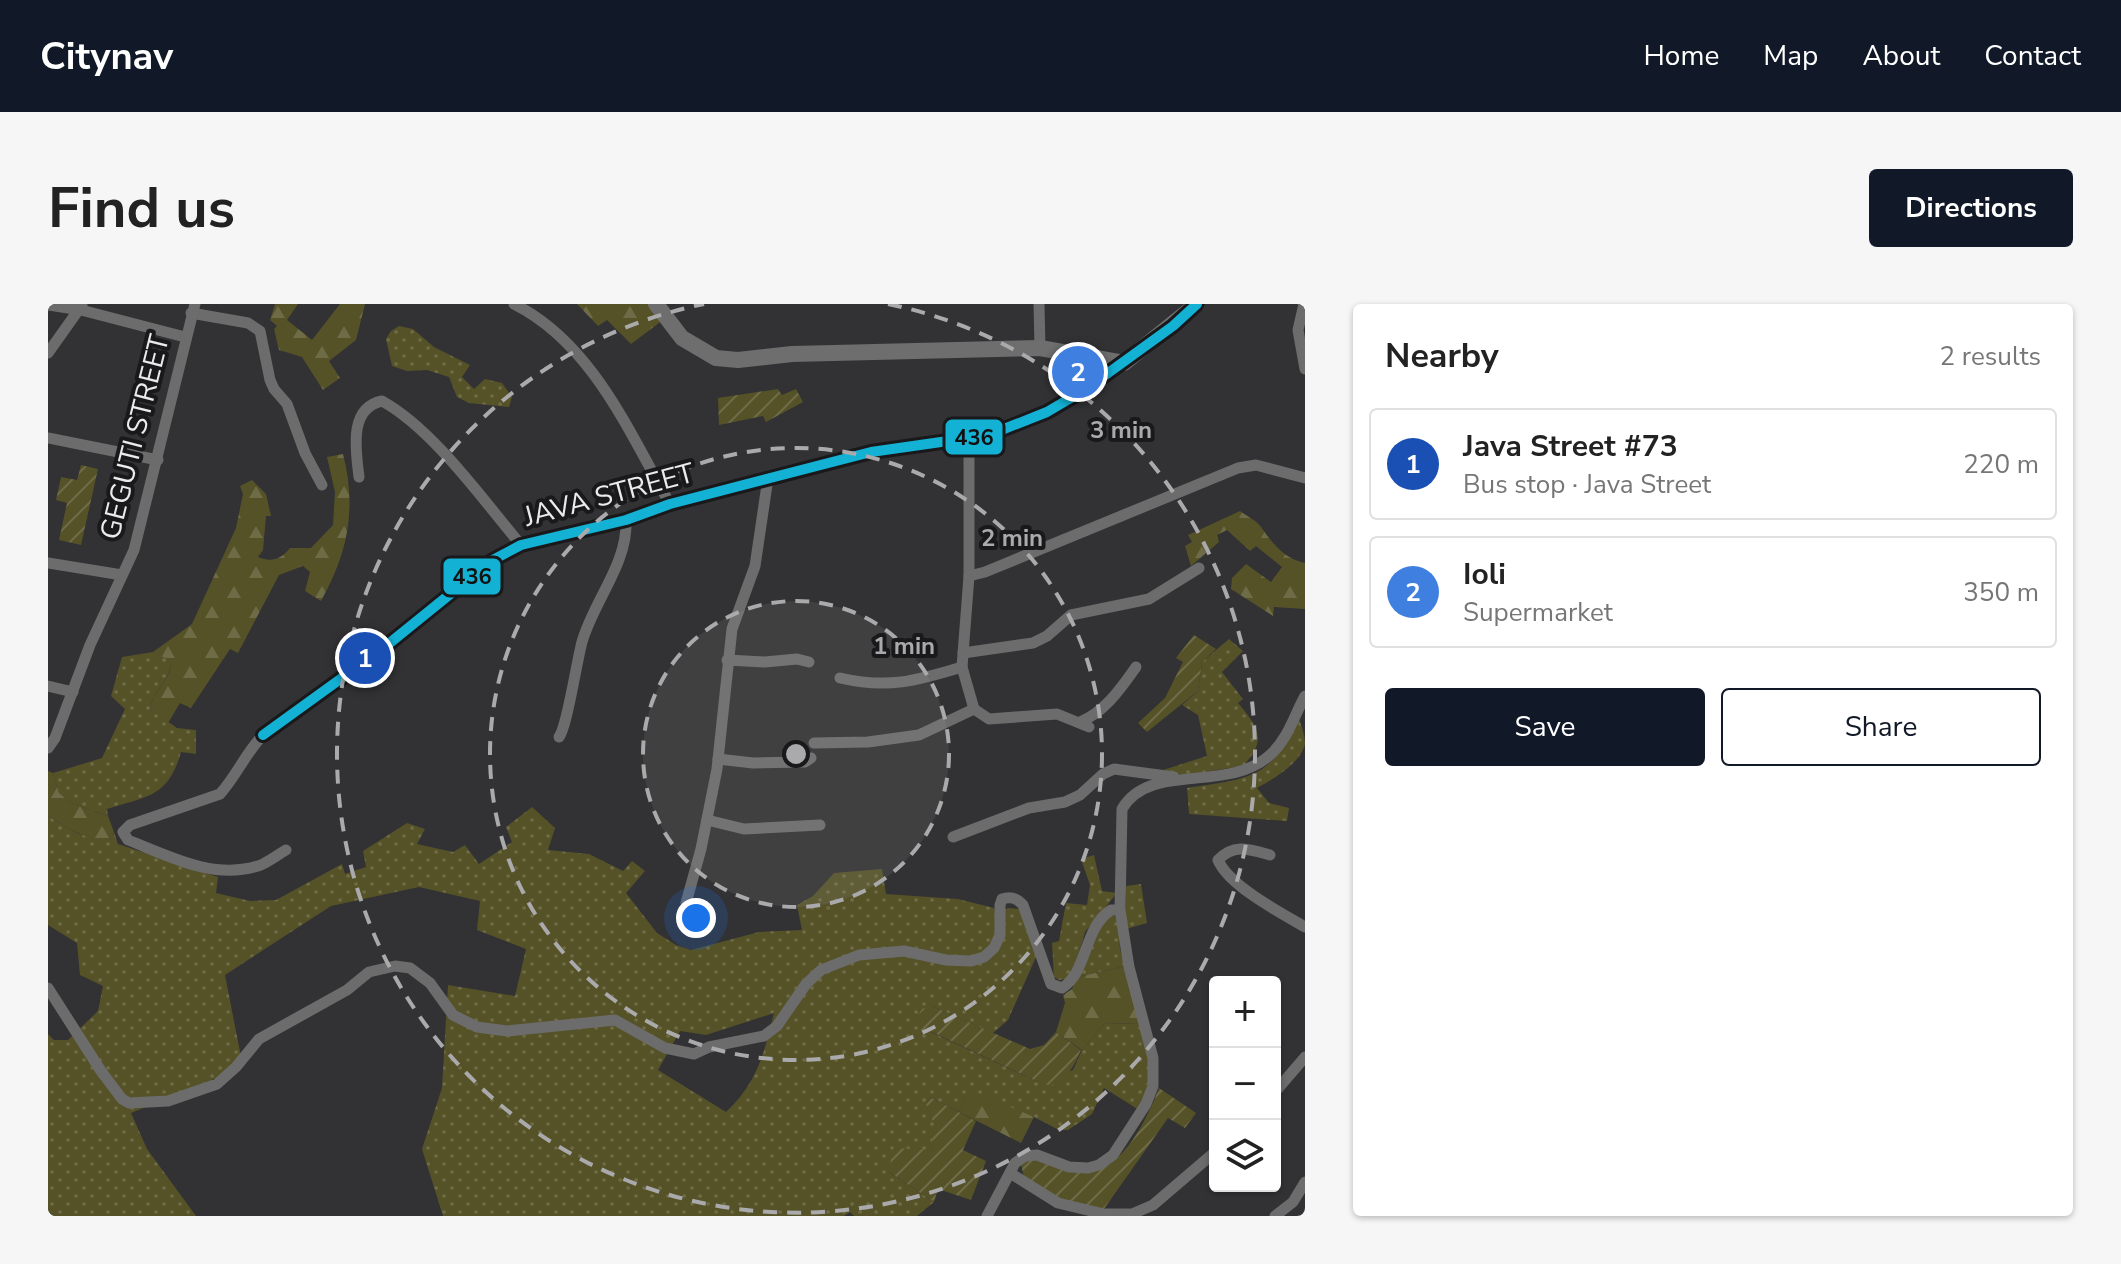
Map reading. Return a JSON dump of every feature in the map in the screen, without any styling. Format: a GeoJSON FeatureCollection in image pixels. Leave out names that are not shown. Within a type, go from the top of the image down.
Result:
{"type":"FeatureCollection","features":[{"type":"Feature","properties":{"kind":"street"},"geometry":{"type":"LineString","coordinates":[[514,304],[534,314],[581,360],[605,390],[670,504]]}},
{"type":"Feature","properties":{"kind":"street"},"geometry":{"type":"LineString","coordinates":[[656,304],[682,338],[716,358],[738,360],[792,354],[1040,348],[1124,363]]}},
{"type":"Feature","properties":{"kind":"street"},"geometry":{"type":"LineString","coordinates":[[1039,304],[1040,348]]}},
{"type":"Feature","properties":{"kind":"street","name":"JAVA STREET"},"geometry":{"type":"LineString","coordinates":[[286,850],[259,865],[230,871],[195,866],[128,840],[123,832],[130,825],[220,794],[231,782],[247,752],[263,735],[386,646],[491,561],[521,545],[626,520],[670,504],[871,452],[999,431],[1047,412],[1124,363],[1197,304]]}},
{"type":"Feature","properties":{"kind":"street"},"geometry":{"type":"LineString","coordinates":[[1304,304],[1298,330],[1305,369]]}},
{"type":"Feature","properties":{"kind":"street"},"geometry":{"type":"LineString","coordinates":[[48,305],[82,307],[185,337]]}},
{"type":"Feature","properties":{"kind":"street"},"geometry":{"type":"LineString","coordinates":[[48,353],[82,307]]}},
{"type":"Feature","properties":{"kind":"street","name":"GEGUTI STREET"},"geometry":{"type":"LineString","coordinates":[[48,748],[55,738],[90,645],[134,550],[193,308],[248,323],[260,331],[270,380],[287,404],[305,453],[322,485]]}},
{"type":"Feature","properties":{"kind":"street"},"geometry":{"type":"LineString","coordinates":[[359,477],[355,441],[358,426],[364,410],[382,401],[402,413],[437,447],[521,545]]}},
{"type":"Feature","properties":{"kind":"street"},"geometry":{"type":"LineString","coordinates":[[48,438],[158,460]]}},
{"type":"Feature","properties":{"kind":"street"},"geometry":{"type":"LineString","coordinates":[[969,438],[969,576],[962,667],[974,709],[989,719],[1057,714],[1084,724],[1106,704],[1136,667]]}},
{"type":"Feature","properties":{"kind":"street"},"geometry":{"type":"LineString","coordinates":[[969,576],[1238,468],[1256,465],[1305,478]]}},
{"type":"Feature","properties":{"kind":"street"},"geometry":{"type":"LineString","coordinates":[[686,903],[707,820],[718,759],[732,629],[755,566],[768,478]]}},
{"type":"Feature","properties":{"kind":"street"},"geometry":{"type":"LineString","coordinates":[[559,737],[565,731],[583,638],[627,537],[626,520]]}},
{"type":"Feature","properties":{"kind":"street"},"geometry":{"type":"LineString","coordinates":[[48,563],[122,575]]}},
{"type":"Feature","properties":{"kind":"street"},"geometry":{"type":"LineString","coordinates":[[963,653],[1033,643],[1047,636],[1071,615],[1149,599],[1199,568]]}},
{"type":"Feature","properties":{"kind":"street"},"geometry":{"type":"LineString","coordinates":[[727,660],[765,662],[797,659],[809,662]]}},
{"type":"Feature","properties":{"kind":"street"},"geometry":{"type":"LineString","coordinates":[[840,678],[871,685],[920,680],[962,667]]}},
{"type":"Feature","properties":{"kind":"street"},"geometry":{"type":"LineString","coordinates":[[48,686],[73,692]]}},
{"type":"Feature","properties":{"kind":"street"},"geometry":{"type":"LineString","coordinates":[[986,1214],[1015,1163],[1025,1156],[1037,1155],[1069,1167],[1088,1168],[1099,1165],[1113,1155],[1146,1104],[1153,1086],[1153,1058],[1129,967],[1120,910],[1122,809],[1135,793],[1153,784],[1235,774],[1270,755],[1292,725],[1305,696]]}},
{"type":"Feature","properties":{"kind":"street"},"geometry":{"type":"LineString","coordinates":[[814,743],[868,742],[919,735],[974,709]]}},
{"type":"Feature","properties":{"kind":"street"},"geometry":{"type":"LineString","coordinates":[[718,759],[753,763],[805,762],[811,758]]}},
{"type":"Feature","properties":{"kind":"street"},"geometry":{"type":"LineString","coordinates":[[953,837],[1029,808],[1065,802],[1080,795],[1103,774],[1114,769],[1186,779]]}},
{"type":"Feature","properties":{"kind":"street"},"geometry":{"type":"LineString","coordinates":[[707,820],[744,829],[820,825]]}},
{"type":"Feature","properties":{"kind":"street"},"geometry":{"type":"LineString","coordinates":[[1270,855],[1237,848],[1218,860],[1240,885],[1305,927]]}},
{"type":"Feature","properties":{"kind":"street"},"geometry":{"type":"LineString","coordinates":[[48,988],[122,1099],[129,1103],[155,1102],[168,1101],[217,1084],[259,1039],[347,990],[369,972],[395,966],[410,968],[430,983],[453,1015],[477,1027],[507,1031],[615,1020],[665,1048],[694,1054],[709,1047],[764,1036],[777,1026],[806,984],[821,970],[859,955],[904,951],[946,960],[971,961],[984,957],[994,948],[1000,935],[1000,905],[1002,899],[1009,897],[1023,905],[1051,984],[1062,988],[1073,977],[1096,923],[1111,910],[1120,910]]}},
{"type":"Feature","properties":{"kind":"street"},"geometry":{"type":"LineString","coordinates":[[1281,1085],[1305,1057]]}},
{"type":"Feature","properties":{"kind":"street"},"geometry":{"type":"LineString","coordinates":[[1010,1173],[1058,1203],[1104,1214],[1132,1214],[1153,1205],[1209,1157]]}},
{"type":"Feature","properties":{"kind":"street"},"geometry":{"type":"LineString","coordinates":[[1275,1216],[1293,1202],[1305,1182]]}},
{"type":"Feature","properties":{"kind":"green space"},"geometry":{"type":"Polygon","coordinates":[[[275,304],[298,304],[287,320],[312,340],[340,304],[365,304],[356,340],[329,361],[340,378],[323,390],[302,357],[279,350],[274,329],[277,326],[270,320],[275,304]]]}},
{"type":"Feature","properties":{"kind":"green space"},"geometry":{"type":"Polygon","coordinates":[[[577,304],[649,304],[663,320],[631,344],[607,320],[598,326],[577,304]]]}},
{"type":"Feature","properties":{"kind":"green space"},"geometry":{"type":"Polygon","coordinates":[[[399,326],[413,329],[434,347],[470,365],[462,377],[474,389],[485,379],[502,383],[512,397],[509,407],[469,403],[457,397],[449,377],[427,370],[407,371],[392,366],[386,339],[399,326]]]}},
{"type":"Feature","properties":{"kind":"green space"},"geometry":{"type":"Polygon","coordinates":[[[778,389],[782,395],[796,389],[803,402],[766,422],[763,416],[719,425],[718,398],[778,389]]]}},
{"type":"Feature","properties":{"kind":"green space"},"geometry":{"type":"Polygon","coordinates":[[[343,454],[349,493],[347,530],[338,565],[321,601],[305,591],[310,572],[303,566],[279,575],[238,653],[230,649],[191,708],[180,703],[168,723],[150,709],[169,673],[171,661],[153,652],[192,624],[236,528],[243,494],[240,486],[252,480],[266,494],[271,516],[266,516],[263,550],[258,557],[272,560],[290,548],[311,548],[333,525],[335,492],[327,457],[343,454]]]}},
{"type":"Feature","properties":{"kind":"green space"},"geometry":{"type":"Polygon","coordinates":[[[81,465],[98,469],[81,545],[59,540],[67,503],[56,500],[61,477],[77,480],[81,465]]]}},
{"type":"Feature","properties":{"kind":"green space"},"geometry":{"type":"Polygon","coordinates":[[[1240,511],[1259,525],[1285,554],[1305,563],[1305,609],[1274,607],[1273,616],[1231,589],[1232,578],[1246,564],[1271,582],[1282,567],[1256,546],[1250,551],[1227,530],[1217,535],[1219,542],[1191,566],[1185,546],[1192,542],[1188,535],[1240,511]]]}},
{"type":"Feature","properties":{"kind":"green space"},"geometry":{"type":"Polygon","coordinates":[[[1194,635],[1216,649],[1202,662],[1198,691],[1147,732],[1138,723],[1165,698],[1183,662],[1176,658],[1194,635]]]}},
{"type":"Feature","properties":{"kind":"green space"},"geometry":{"type":"Polygon","coordinates":[[[1229,639],[1243,651],[1222,672],[1243,699],[1238,703],[1255,727],[1256,749],[1243,766],[1185,775],[1160,771],[1207,756],[1198,715],[1182,705],[1198,691],[1202,662],[1229,639]]]}},
{"type":"Feature","properties":{"kind":"green space"},"geometry":{"type":"Polygon","coordinates":[[[153,652],[171,660],[171,667],[150,709],[177,728],[196,730],[196,754],[181,752],[176,767],[162,787],[145,797],[107,809],[108,816],[73,804],[59,793],[53,773],[102,758],[125,709],[111,696],[122,657],[153,652]]]}},
{"type":"Feature","properties":{"kind":"green space"},"geometry":{"type":"Polygon","coordinates":[[[1299,719],[1305,744],[1298,758],[1257,788],[1269,803],[1289,808],[1287,821],[1189,814],[1187,788],[1227,782],[1255,773],[1277,755],[1299,719]]]}},
{"type":"Feature","properties":{"kind":"green space"},"geometry":{"type":"Polygon","coordinates":[[[48,771],[53,773],[59,793],[73,804],[108,816],[114,832],[110,840],[86,836],[48,816],[48,771]]]}},
{"type":"Feature","properties":{"kind":"green space"},"geometry":{"type":"Polygon","coordinates":[[[532,807],[555,828],[548,850],[589,854],[623,871],[632,861],[645,871],[626,893],[657,933],[691,950],[759,932],[802,930],[797,905],[813,896],[834,873],[882,869],[886,894],[958,899],[994,908],[995,912],[1019,909],[1036,957],[1008,1020],[993,1033],[932,1006],[929,1037],[931,1032],[1038,1082],[1073,1070],[1082,1050],[1104,1024],[1143,1023],[1149,1077],[1139,1110],[1104,1088],[1092,1114],[1068,1130],[1059,1130],[1034,1117],[967,1096],[959,1112],[930,1097],[926,1105],[935,1124],[931,1150],[889,1172],[934,1202],[917,1216],[854,1216],[850,1212],[844,1216],[443,1216],[422,1149],[442,1088],[448,985],[515,996],[526,949],[477,930],[480,901],[419,887],[331,906],[225,975],[243,1067],[131,1113],[147,1149],[196,1216],[48,1216],[48,1034],[54,1040],[68,1040],[98,1011],[103,986],[80,975],[77,943],[48,925],[48,816],[79,834],[110,840],[114,832],[118,844],[218,877],[216,893],[250,901],[276,900],[342,864],[345,874],[366,867],[363,851],[407,823],[425,829],[417,844],[453,852],[465,845],[479,864],[512,842],[506,827],[532,807]],[[774,1013],[706,1035],[680,1031],[658,1070],[726,1112],[753,1078],[774,1013]]]}},
{"type":"Feature","properties":{"kind":"green space"},"geometry":{"type":"Polygon","coordinates":[[[1094,855],[1102,891],[1117,893],[1085,932],[1067,979],[1059,980],[1054,977],[1052,943],[1059,941],[1066,903],[1087,905],[1090,885],[1081,859],[1094,855]]]}},
{"type":"Feature","properties":{"kind":"green space"},"geometry":{"type":"Polygon","coordinates":[[[1141,884],[1147,923],[1126,929],[1126,886],[1141,884]]]}},
{"type":"Feature","properties":{"kind":"green space"},"geometry":{"type":"Polygon","coordinates":[[[1111,915],[1117,922],[1126,966],[1077,977],[1099,925],[1111,915]]]}},
{"type":"Feature","properties":{"kind":"green space"},"geometry":{"type":"Polygon","coordinates":[[[1126,966],[1143,1023],[1104,1024],[1082,1050],[1056,1032],[1065,1003],[1063,995],[1072,989],[1077,977],[1126,966]]]}},
{"type":"Feature","properties":{"kind":"green space"},"geometry":{"type":"Polygon","coordinates":[[[932,1006],[1030,1049],[1044,1045],[1056,1032],[1081,1050],[1070,1071],[1051,1086],[932,1032],[928,1038],[914,1023],[922,1009],[932,1006]]]}},
{"type":"Feature","properties":{"kind":"green space"},"geometry":{"type":"Polygon","coordinates":[[[1159,1088],[1196,1113],[1185,1128],[1168,1118],[1104,1209],[1062,1200],[1024,1177],[1021,1165],[1025,1160],[1084,1173],[1114,1161],[1136,1135],[1159,1088]]]}},
{"type":"Feature","properties":{"kind":"green space"},"geometry":{"type":"Polygon","coordinates":[[[975,1092],[1034,1117],[1021,1143],[959,1112],[967,1096],[975,1092]]]}},
{"type":"Feature","properties":{"kind":"green space"},"geometry":{"type":"Polygon","coordinates":[[[930,1097],[976,1121],[963,1150],[986,1161],[971,1200],[938,1189],[934,1202],[889,1172],[893,1148],[931,1150],[934,1124],[926,1105],[930,1097]]]}},
{"type":"Feature","properties":{"kind":"transit line","name":"436"},"geometry":{"type":"LineString","coordinates":[[263,735],[386,646],[491,561],[521,545],[626,520],[670,504],[871,452],[999,431],[1047,412],[1086,389],[1173,326],[1197,304]]}},
{"type":"Feature","properties":{"kind":"place","name":"Ioli"},"geometry":{"type":"Point","coordinates":[1078,372]}},
{"type":"Feature","properties":{"kind":"place","name":"Java Street #73"},"geometry":{"type":"Point","coordinates":[365,658]}}]}
